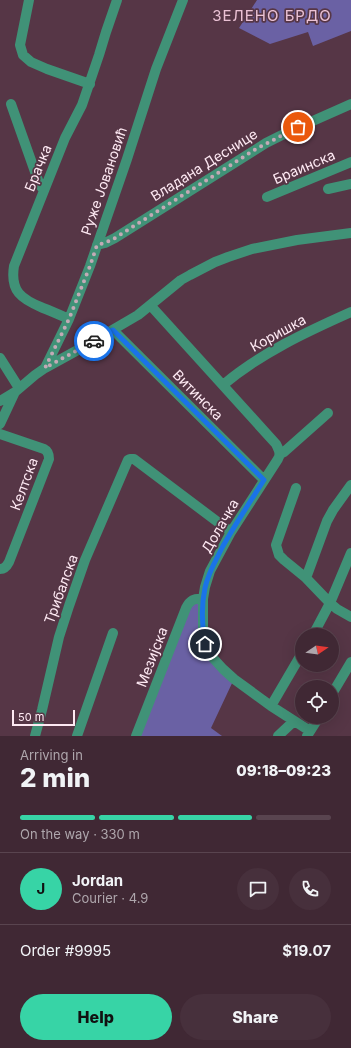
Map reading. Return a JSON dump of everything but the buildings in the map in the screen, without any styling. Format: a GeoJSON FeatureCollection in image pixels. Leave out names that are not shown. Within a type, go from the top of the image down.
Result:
{"type":"FeatureCollection","features":[{"type":"Feature","properties":{"kind":"street"},"geometry":{"type":"LineString","coordinates":[[29,0],[20,45],[23,55],[32,62],[47,69],[90,84]]}},
{"type":"Feature","properties":{"kind":"street","name":"Брачка"},"geometry":{"type":"LineString","coordinates":[[69,319],[26,300],[18,293],[14,283],[13,272],[14,266],[65,138],[82,105],[117,0]]}},
{"type":"Feature","properties":{"kind":"street","name":"Руже Јовановић"},"geometry":{"type":"LineString","coordinates":[[45,368],[69,319],[90,266],[156,69],[183,0]]}},
{"type":"Feature","properties":{"kind":"street"},"geometry":{"type":"LineString","coordinates":[[11,104],[39,183],[44,189]]}},
{"type":"Feature","properties":{"kind":"street","name":"Владана Деснице"},"geometry":{"type":"LineString","coordinates":[[97,245],[115,238],[266,143],[351,104]]}},
{"type":"Feature","properties":{"kind":"street","name":"Браинска"},"geometry":{"type":"LineString","coordinates":[[267,197],[351,162]]}},
{"type":"Feature","properties":{"kind":"street"},"geometry":{"type":"LineString","coordinates":[[328,189],[351,184]]}},
{"type":"Feature","properties":{"kind":"street"},"geometry":{"type":"LineString","coordinates":[[0,402],[45,368],[138,315],[190,275],[215,262],[228,256],[275,244],[318,237],[351,234]]}},
{"type":"Feature","properties":{"kind":"street"},"geometry":{"type":"LineString","coordinates":[[151,306],[276,444],[280,454]]}},
{"type":"Feature","properties":{"kind":"street","name":"Коришка"},"geometry":{"type":"LineString","coordinates":[[223,385],[261,357],[315,328],[351,312]]}},
{"type":"Feature","properties":{"kind":"street","name":"Витинска"},"geometry":{"type":"LineString","coordinates":[[113,330],[264,480]]}},
{"type":"Feature","properties":{"kind":"street"},"geometry":{"type":"LineString","coordinates":[[0,358],[17,390]]}},
{"type":"Feature","properties":{"kind":"street"},"geometry":{"type":"LineString","coordinates":[[0,424],[17,390]]}},
{"type":"Feature","properties":{"kind":"street","name":"Долачка"},"geometry":{"type":"LineString","coordinates":[[308,734],[294,721],[234,679],[210,654],[205,644],[203,631],[203,599],[210,571],[231,532],[280,454],[328,412]]}},
{"type":"Feature","properties":{"kind":"street","name":"Келтска"},"geometry":{"type":"LineString","coordinates":[[0,434],[46,450],[49,455],[49,459],[7,567],[0,569]]}},
{"type":"Feature","properties":{"kind":"street","name":"Трибалска"},"geometry":{"type":"LineString","coordinates":[[35,736],[58,637],[68,606],[85,560],[126,463],[130,459],[134,459],[231,532]]}},
{"type":"Feature","properties":{"kind":"street"},"geometry":{"type":"LineString","coordinates":[[306,578],[322,531],[333,510],[351,485]]}},
{"type":"Feature","properties":{"kind":"street"},"geometry":{"type":"LineString","coordinates":[[296,488],[276,545],[279,554],[306,578],[330,603],[351,617]]}},
{"type":"Feature","properties":{"kind":"street"},"geometry":{"type":"LineString","coordinates":[[317,628],[330,603],[351,553]]}},
{"type":"Feature","properties":{"kind":"street","name":"Мезијска"},"geometry":{"type":"LineString","coordinates":[[136,736],[186,608],[194,599],[203,599]]}},
{"type":"Feature","properties":{"kind":"street"},"geometry":{"type":"LineString","coordinates":[[77,736],[113,633]]}},
{"type":"Feature","properties":{"kind":"street"},"geometry":{"type":"LineString","coordinates":[[339,682],[351,662]]}},
{"type":"Feature","properties":{"kind":"street"},"geometry":{"type":"LineString","coordinates":[[271,706],[295,665]]}},
{"type":"Feature","properties":{"kind":"street"},"geometry":{"type":"LineString","coordinates":[[278,736],[294,721]]}},
{"type":"Feature","properties":{"kind":"street"},"geometry":{"type":"LineString","coordinates":[[308,734],[314,724]]}},
{"type":"Feature","properties":{"kind":"shaded area"},"geometry":{"type":"Polygon","coordinates":[[[257,0],[351,0],[351,31],[313,46],[308,32],[270,44],[239,28],[257,0]]]}},
{"type":"Feature","properties":{"kind":"shaded area"},"geometry":{"type":"Polygon","coordinates":[[[203,599],[205,644],[234,679],[211,728],[222,736],[136,736],[190,602],[203,599]]]}},
{"type":"Feature","properties":{"kind":"way so far"},"geometry":{"type":"LineString","coordinates":[[94,341],[45,368],[69,319],[97,245],[101,245],[115,238],[256,149],[298,127]]}},
{"type":"Feature","properties":{"kind":"district","name":"ЗЕЛЕНО БРДО"},"geometry":{"type":"Point","coordinates":[272,16]}},
{"type":"Feature","properties":{"kind":"route"},"geometry":{"type":"LineString","coordinates":[[94,341],[113,330],[264,480],[231,532],[210,571],[203,599],[203,631],[205,644]]}}]}
